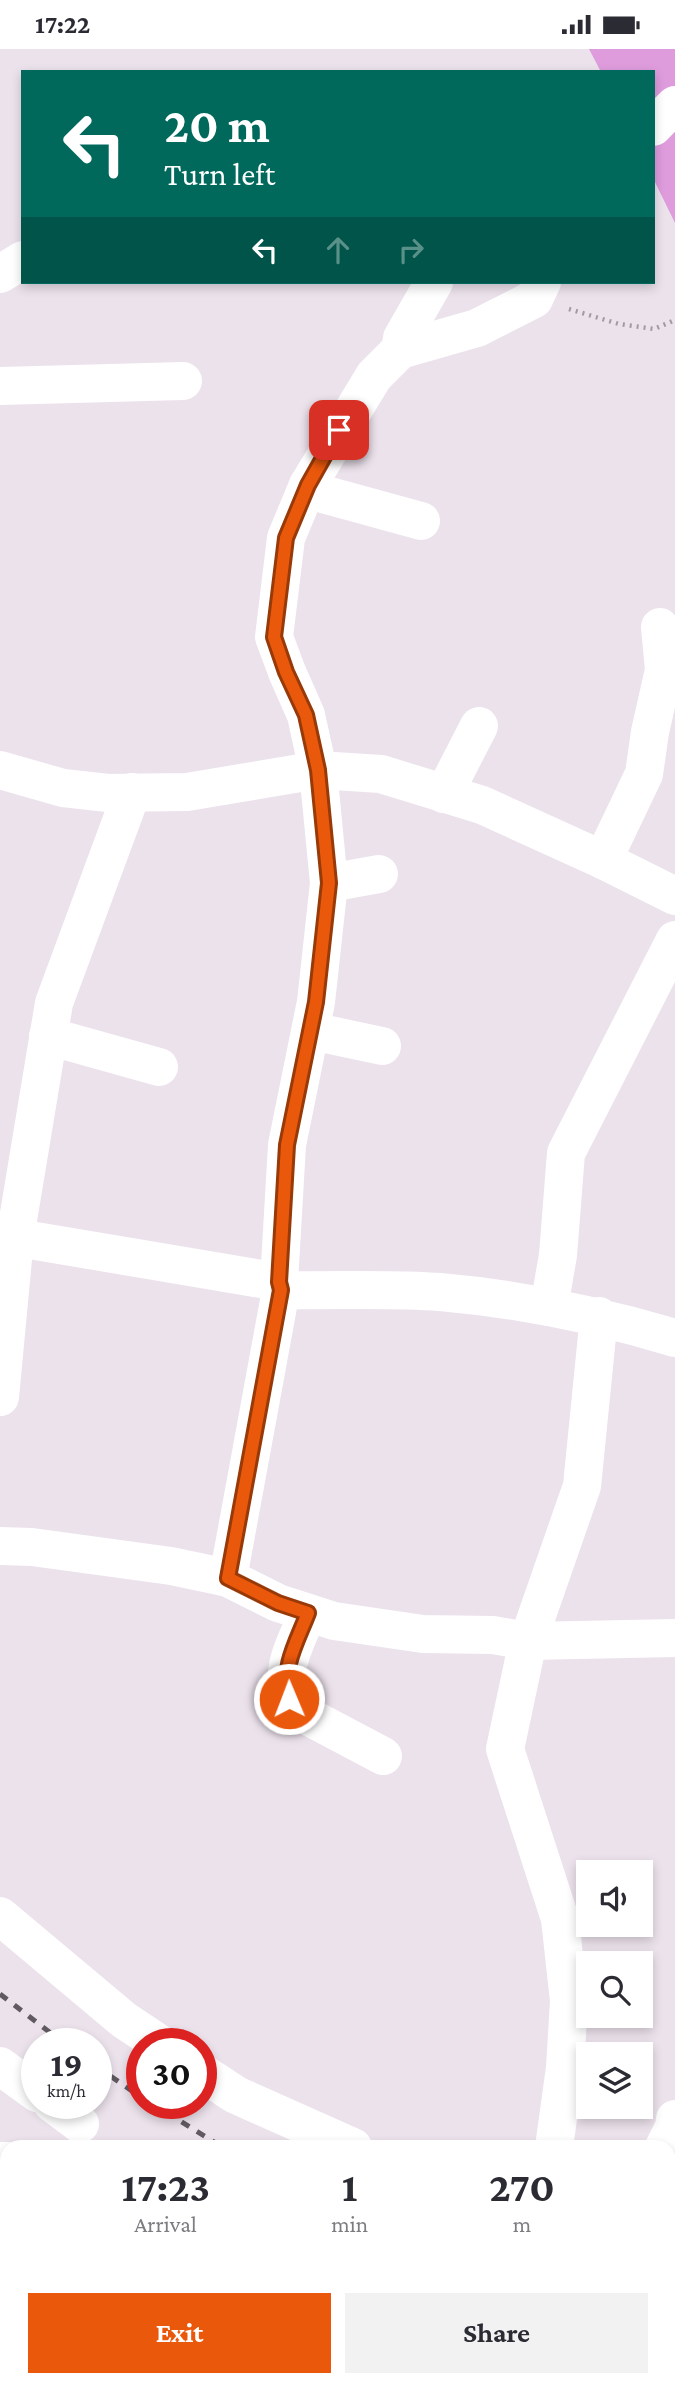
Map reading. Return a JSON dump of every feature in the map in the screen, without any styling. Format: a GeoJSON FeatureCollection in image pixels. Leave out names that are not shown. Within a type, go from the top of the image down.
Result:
{"type":"FeatureCollection","features":[{"type":"Feature","properties":{"kind":"street"},"geometry":{"type":"LineString","coordinates":[[655,125],[675,105]]}},
{"type":"Feature","properties":{"kind":"street"},"geometry":{"type":"LineString","coordinates":[[0,274],[21,261]]}},
{"type":"Feature","properties":{"kind":"street"},"geometry":{"type":"LineString","coordinates":[[400,350],[401,338],[433,284]]}},
{"type":"Feature","properties":{"kind":"street"},"geometry":{"type":"LineString","coordinates":[[228,1578],[280,1286],[287,1145],[316,1002],[329,883],[318,770],[306,715],[286,672],[274,637],[286,538],[308,485],[374,376],[400,350],[477,328],[538,291]]}},
{"type":"Feature","properties":{"kind":"street"},"geometry":{"type":"LineString","coordinates":[[0,386],[183,381]]}},
{"type":"Feature","properties":{"kind":"street"},"geometry":{"type":"LineString","coordinates":[[308,485],[320,493],[421,521]]}},
{"type":"Feature","properties":{"kind":"street"},"geometry":{"type":"LineString","coordinates":[[603,860],[644,774],[664,670],[660,627]]}},
{"type":"Feature","properties":{"kind":"street"},"geometry":{"type":"LineString","coordinates":[[444,794],[479,726]]}},
{"type":"Feature","properties":{"kind":"street"},"geometry":{"type":"LineString","coordinates":[[0,770],[63,787],[108,793],[187,792],[318,770],[381,774],[482,805],[675,896]]}},
{"type":"Feature","properties":{"kind":"street"},"geometry":{"type":"LineString","coordinates":[[0,1397],[8,1236],[54,1003],[132,792]]}},
{"type":"Feature","properties":{"kind":"street"},"geometry":{"type":"LineString","coordinates":[[329,883],[379,874]]}},
{"type":"Feature","properties":{"kind":"street"},"geometry":{"type":"LineString","coordinates":[[549,1307],[558,1255],[566,1153],[675,940]]}},
{"type":"Feature","properties":{"kind":"street"},"geometry":{"type":"LineString","coordinates":[[311,1031],[382,1047]]}},
{"type":"Feature","properties":{"kind":"street"},"geometry":{"type":"LineString","coordinates":[[48,1036],[159,1067]]}},
{"type":"Feature","properties":{"kind":"street"},"geometry":{"type":"LineString","coordinates":[[8,1236],[280,1286],[438,1292],[549,1307],[599,1316],[675,1338]]}},
{"type":"Feature","properties":{"kind":"street"},"geometry":{"type":"LineString","coordinates":[[555,2140],[565,2068],[569,2001],[559,1919],[505,1749],[528,1641],[583,1486],[599,1316]]}},
{"type":"Feature","properties":{"kind":"street"},"geometry":{"type":"LineString","coordinates":[[0,1546],[32,1547],[171,1566],[228,1578],[278,1603],[334,1621],[423,1634],[492,1635],[528,1641],[675,1638]]}},
{"type":"Feature","properties":{"kind":"street"},"geometry":{"type":"LineString","coordinates":[[308,1613],[290,1657],[285,1680],[289,1699],[296,1710],[383,1756]]}},
{"type":"Feature","properties":{"kind":"street"},"geometry":{"type":"LineString","coordinates":[[0,1916],[137,2028]]}},
{"type":"Feature","properties":{"kind":"street"},"geometry":{"type":"LineString","coordinates":[[0,2066],[21,2081]]}},
{"type":"Feature","properties":{"kind":"street"},"geometry":{"type":"LineString","coordinates":[[217,2082],[236,2095],[337,2140]]}},
{"type":"Feature","properties":{"kind":"street"},"geometry":{"type":"LineString","coordinates":[[667,2140],[675,2119]]}},
{"type":"Feature","properties":{"kind":"path"},"geometry":{"type":"LineString","coordinates":[[538,291],[619,324],[654,329],[675,320]]}},
{"type":"Feature","properties":{"kind":"shaded area"},"geometry":{"type":"Polygon","coordinates":[[[589,49],[675,49],[675,223],[655,182],[655,70],[600,70],[589,49]]]}},
{"type":"Feature","properties":{"kind":"railway"},"geometry":{"type":"LineString","coordinates":[[0,1994],[44,2028]]}},
{"type":"Feature","properties":{"kind":"railway"},"geometry":{"type":"LineString","coordinates":[[112,2077],[126,2087]]}},
{"type":"Feature","properties":{"kind":"railway"},"geometry":{"type":"LineString","coordinates":[[177,2119],[211,2140]]}},
{"type":"Feature","properties":{"kind":"route"},"geometry":{"type":"LineString","coordinates":[[289,1699],[285,1680],[290,1657],[308,1613],[278,1603],[228,1578],[281,1290],[279,1282],[287,1145],[316,1002],[329,883],[318,770],[306,715],[286,672],[274,637],[286,538],[308,485],[339,430]]}}]}
